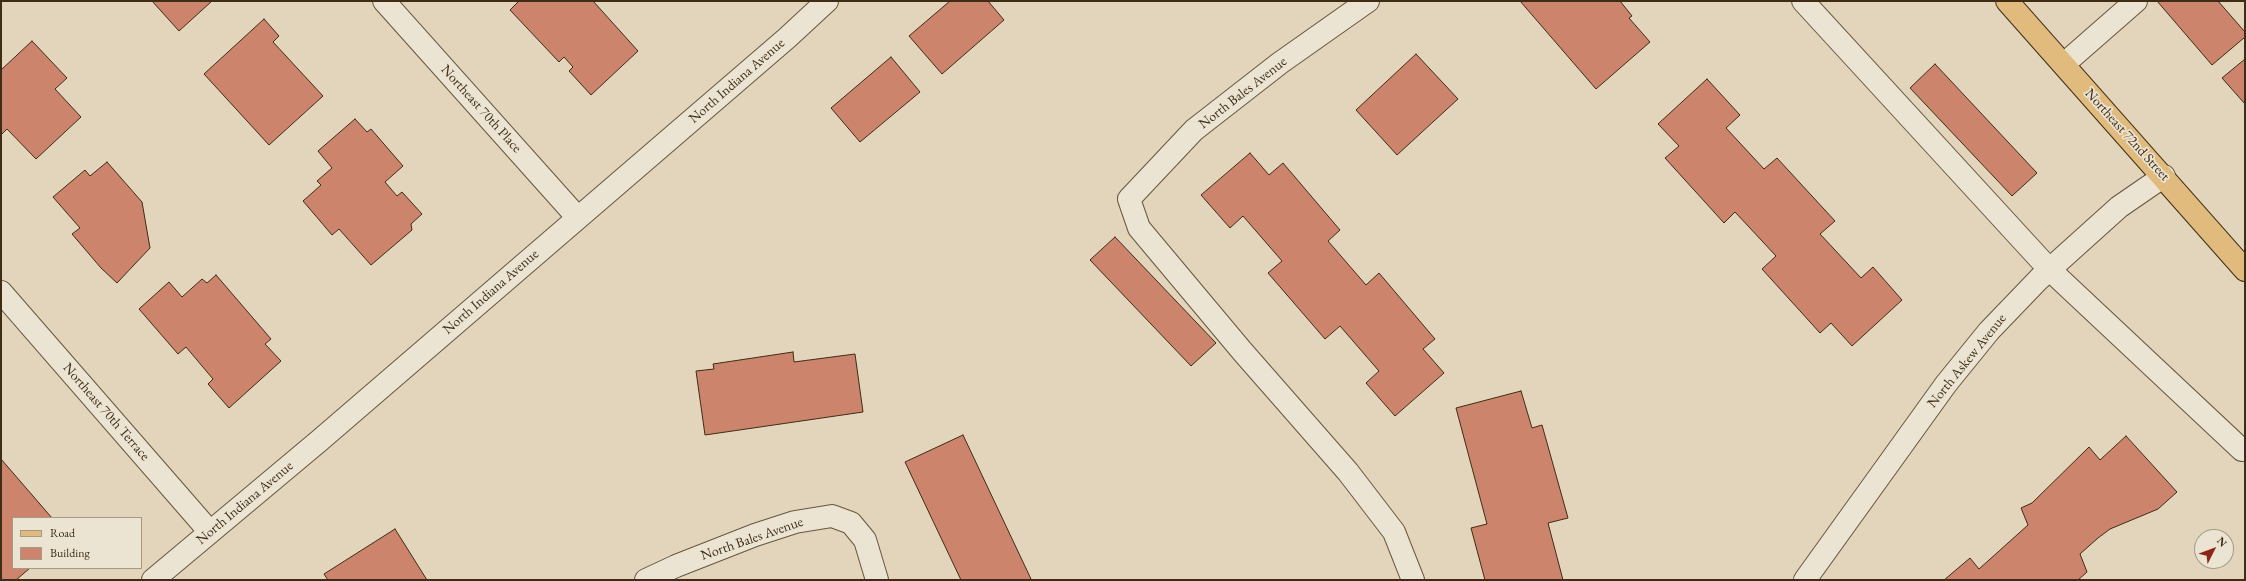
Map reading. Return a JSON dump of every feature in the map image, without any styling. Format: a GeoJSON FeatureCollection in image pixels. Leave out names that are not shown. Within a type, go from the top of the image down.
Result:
{"type":"FeatureCollection","features":[{"type":"Feature","properties":{"kind":"main road","name":"Northeast 72nd Street"},"geometry":{"type":"LineString","coordinates":[[2007,1],[2164,176],[2245,270]]}},
{"type":"Feature","properties":{"kind":"street","name":"Northeast 70th Place"},"geometry":{"type":"LineString","coordinates":[[384,1],[578,218]]}},
{"type":"Feature","properties":{"kind":"street","name":"North Indiana Avenue"},"geometry":{"type":"LineString","coordinates":[[152,580],[319,441],[787,38],[827,1]]}},
{"type":"Feature","properties":{"kind":"street","name":"North Bales Avenue"},"geometry":{"type":"LineString","coordinates":[[1368,1],[1280,63],[1194,130],[1129,199],[1139,228],[1242,351],[1348,472],[1394,532],[1413,580]]}},
{"type":"Feature","properties":{"kind":"street"},"geometry":{"type":"LineString","coordinates":[[1803,1],[2049,269],[2242,450]]}},
{"type":"Feature","properties":{"kind":"street"},"geometry":{"type":"LineString","coordinates":[[2064,64],[2136,1]]}},
{"type":"Feature","properties":{"kind":"street","name":"North Askew Avenue"},"geometry":{"type":"LineString","coordinates":[[1806,580],[1946,384],[1989,331],[2049,269],[2119,207],[2164,176]]}},
{"type":"Feature","properties":{"kind":"street","name":"Northeast 70th Terrace"},"geometry":{"type":"LineString","coordinates":[[1,292],[210,532]]}},
{"type":"Feature","properties":{"kind":"street","name":"North Bales Avenue"},"geometry":{"type":"LineString","coordinates":[[652,579],[755,535],[795,522],[832,516],[852,524],[865,540],[877,577]]}},
{"type":"Feature","properties":{"kind":"building"},"geometry":{"type":"Polygon","coordinates":[[[152,1],[212,1],[179,31],[152,1]]]}},
{"type":"Feature","properties":{"kind":"building"},"geometry":{"type":"Polygon","coordinates":[[[519,1],[593,1],[638,51],[591,95],[569,71],[573,67],[564,57],[559,62],[510,10],[519,1]]]}},
{"type":"Feature","properties":{"kind":"building"},"geometry":{"type":"Polygon","coordinates":[[[950,1],[988,1],[1004,20],[942,74],[909,36],[950,1]]]}},
{"type":"Feature","properties":{"kind":"building"},"geometry":{"type":"Polygon","coordinates":[[[1520,1],[1620,1],[1632,16],[1629,18],[1650,42],[1596,89],[1520,1]]]}},
{"type":"Feature","properties":{"kind":"building"},"geometry":{"type":"Polygon","coordinates":[[[2157,1],[2218,1],[2245,32],[2245,37],[2212,65],[2157,1]]]}},
{"type":"Feature","properties":{"kind":"building"},"geometry":{"type":"Polygon","coordinates":[[[264,19],[279,36],[273,42],[323,96],[269,145],[204,74],[264,19]]]}},
{"type":"Feature","properties":{"kind":"building"},"geometry":{"type":"Polygon","coordinates":[[[32,41],[67,78],[55,89],[81,117],[36,159],[7,129],[1,135],[1,70],[32,41]]]}},
{"type":"Feature","properties":{"kind":"building"},"geometry":{"type":"Polygon","coordinates":[[[1416,54],[1458,99],[1397,155],[1356,110],[1416,54]]]}},
{"type":"Feature","properties":{"kind":"building"},"geometry":{"type":"Polygon","coordinates":[[[891,57],[920,92],[860,142],[831,108],[891,57]]]}},
{"type":"Feature","properties":{"kind":"building"},"geometry":{"type":"Polygon","coordinates":[[[2245,59],[2245,104],[2222,78],[2245,59]]]}},
{"type":"Feature","properties":{"kind":"building"},"geometry":{"type":"Polygon","coordinates":[[[1935,64],[2037,173],[2012,196],[1910,88],[1935,64]]]}},
{"type":"Feature","properties":{"kind":"building"},"geometry":{"type":"Polygon","coordinates":[[[1707,79],[1740,115],[1726,128],[1764,169],[1777,158],[1835,221],[1820,234],[1861,278],[1873,267],[1902,300],[1852,346],[1831,323],[1820,333],[1762,269],[1776,256],[1735,212],[1724,223],[1665,158],[1679,146],[1658,124],[1707,79]]]}},
{"type":"Feature","properties":{"kind":"building"},"geometry":{"type":"Polygon","coordinates":[[[355,119],[367,132],[371,129],[403,166],[385,182],[397,196],[402,192],[422,214],[411,224],[412,230],[371,265],[339,229],[332,235],[303,201],[321,185],[317,181],[332,168],[318,151],[355,119]]]}},
{"type":"Feature","properties":{"kind":"building"},"geometry":{"type":"Polygon","coordinates":[[[1250,153],[1269,175],[1283,163],[1340,230],[1328,241],[1366,285],[1379,273],[1435,339],[1423,349],[1444,373],[1395,416],[1366,383],[1379,371],[1340,326],[1325,339],[1268,273],[1282,261],[1243,216],[1230,228],[1201,195],[1250,153]]]}},
{"type":"Feature","properties":{"kind":"building"},"geometry":{"type":"Polygon","coordinates":[[[107,162],[142,202],[150,248],[117,283],[101,268],[72,234],[80,228],[53,197],[85,170],[90,176],[107,162]]]}},
{"type":"Feature","properties":{"kind":"building"},"geometry":{"type":"Polygon","coordinates":[[[1115,237],[1216,343],[1191,366],[1090,260],[1115,237]]]}},
{"type":"Feature","properties":{"kind":"building"},"geometry":{"type":"Polygon","coordinates":[[[216,275],[271,339],[265,344],[281,361],[229,408],[208,384],[213,379],[186,347],[178,354],[139,309],[169,282],[182,297],[202,279],[207,283],[216,275]]]}},
{"type":"Feature","properties":{"kind":"building"},"geometry":{"type":"Polygon","coordinates":[[[793,352],[794,362],[855,354],[863,412],[705,435],[696,371],[714,369],[713,364],[793,352]]]}},
{"type":"Feature","properties":{"kind":"building"},"geometry":{"type":"Polygon","coordinates":[[[1521,391],[1532,428],[1542,425],[1568,518],[1548,523],[1563,580],[1485,580],[1471,528],[1487,524],[1456,408],[1521,391]]]}},
{"type":"Feature","properties":{"kind":"building"},"geometry":{"type":"Polygon","coordinates":[[[963,435],[1031,579],[961,580],[905,462],[963,435]]]}},
{"type":"Feature","properties":{"kind":"building"},"geometry":{"type":"Polygon","coordinates":[[[2126,436],[2177,492],[2158,509],[2110,529],[2080,554],[2087,572],[2078,580],[1944,580],[1970,558],[1979,569],[2028,525],[2021,508],[2032,503],[2089,447],[2100,460],[2126,436]]]}},
{"type":"Feature","properties":{"kind":"building"},"geometry":{"type":"Polygon","coordinates":[[[1,459],[51,517],[12,517],[12,569],[29,569],[16,580],[1,580],[1,459]]]}},
{"type":"Feature","properties":{"kind":"building"},"geometry":{"type":"Polygon","coordinates":[[[395,529],[427,580],[328,580],[324,574],[395,529]]]}}]}
